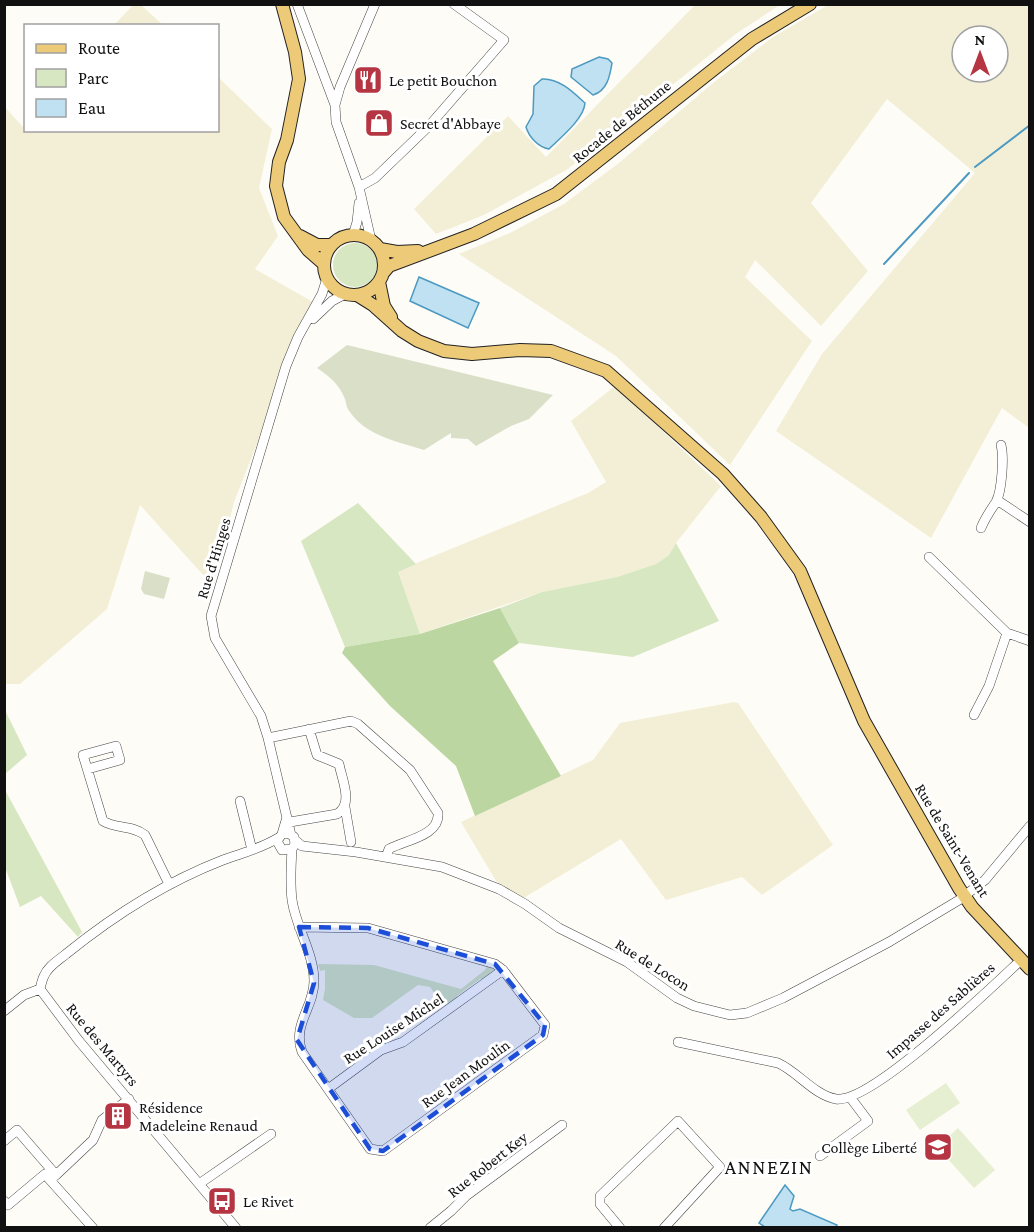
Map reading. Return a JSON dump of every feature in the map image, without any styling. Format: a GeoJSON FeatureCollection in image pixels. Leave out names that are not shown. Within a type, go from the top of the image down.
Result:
{"type":"FeatureCollection","features":[{"type":"Feature","properties":{"kind":"main road"},"geometry":{"type":"LineString","coordinates":[[282,4],[295,52],[299,79],[287,140],[279,162],[276,186],[284,217],[308,250],[324,264]]}},
{"type":"Feature","properties":{"kind":"main road","name":"Rocade de Béthune"},"geometry":{"type":"LineString","coordinates":[[382,277],[389,266],[442,248],[556,194],[752,39],[810,4]]}},
{"type":"Feature","properties":{"kind":"main road"},"geometry":{"type":"LineString","coordinates":[[353,235],[362,236],[375,244],[385,264],[382,277],[384,306],[402,331],[373,305],[337,290],[327,278],[324,264],[331,245],[345,236],[353,235]]}},
{"type":"Feature","properties":{"kind":"main road"},"geometry":{"type":"LineString","coordinates":[[299,236],[317,245],[331,245]]}},
{"type":"Feature","properties":{"kind":"main road","name":"Rocade de Béthune"},"geometry":{"type":"LineString","coordinates":[[375,244],[403,252],[442,248]]}},
{"type":"Feature","properties":{"kind":"main road"},"geometry":{"type":"LineString","coordinates":[[351,295],[366,293],[382,277]]}},
{"type":"Feature","properties":{"kind":"main road","name":"Rue de Saint-Venant"},"geometry":{"type":"LineString","coordinates":[[402,331],[418,341],[444,351],[472,354],[520,350],[551,351],[606,371],[723,474],[761,517],[800,571],[864,721],[964,896],[1025,964]]}},
{"type":"Feature","properties":{"kind":"street"},"geometry":{"type":"LineString","coordinates":[[297,4],[335,105],[336,122],[375,244]]}},
{"type":"Feature","properties":{"kind":"street"},"geometry":{"type":"LineString","coordinates":[[335,105],[340,87],[375,4]]}},
{"type":"Feature","properties":{"kind":"street"},"geometry":{"type":"LineString","coordinates":[[353,235],[357,222],[359,191],[429,126],[504,40],[454,4]]}},
{"type":"Feature","properties":{"kind":"street","name":"Rue d'Hinges"},"geometry":{"type":"LineString","coordinates":[[287,843],[289,819],[261,716],[215,638],[211,616],[286,366],[298,337],[322,294],[327,278]]}},
{"type":"Feature","properties":{"kind":"street","name":"Rue d'Hinges"},"geometry":{"type":"LineString","coordinates":[[298,337],[317,314],[351,295]]}},
{"type":"Feature","properties":{"kind":"street"},"geometry":{"type":"LineString","coordinates":[[981,528],[986,514],[997,500],[1004,455],[1001,445]]}},
{"type":"Feature","properties":{"kind":"street"},"geometry":{"type":"LineString","coordinates":[[997,500],[1029,522]]}},
{"type":"Feature","properties":{"kind":"street"},"geometry":{"type":"LineString","coordinates":[[929,557],[1007,633],[1029,641]]}},
{"type":"Feature","properties":{"kind":"street"},"geometry":{"type":"LineString","coordinates":[[974,715],[989,686],[1007,633]]}},
{"type":"Feature","properties":{"kind":"street"},"geometry":{"type":"LineString","coordinates":[[268,738],[351,721],[358,724],[410,770],[438,813],[438,819],[434,828],[389,849],[386,857]]}},
{"type":"Feature","properties":{"kind":"street"},"geometry":{"type":"LineString","coordinates":[[309,729],[317,755],[339,764],[347,803],[345,807],[351,842]]}},
{"type":"Feature","properties":{"kind":"street"},"geometry":{"type":"LineString","coordinates":[[88,769],[103,821],[140,831],[145,835],[169,884]]}},
{"type":"Feature","properties":{"kind":"street"},"geometry":{"type":"LineString","coordinates":[[240,801],[252,850]]}},
{"type":"Feature","properties":{"kind":"street"},"geometry":{"type":"LineString","coordinates":[[289,819],[337,814],[345,807]]}},
{"type":"Feature","properties":{"kind":"street","name":"Rue de Locon"},"geometry":{"type":"LineString","coordinates":[[287,843],[301,850],[316,848],[356,852],[441,867],[499,889],[559,928],[627,962],[677,998],[694,1006],[730,1015],[747,1013],[783,998],[889,942],[964,896],[985,880],[1029,826]]}},
{"type":"Feature","properties":{"kind":"street"},"geometry":{"type":"LineString","coordinates":[[4,1011],[24,995],[40,989],[50,966],[89,935],[169,884],[223,860],[263,847],[287,843]]}},
{"type":"Feature","properties":{"kind":"street","name":"Rue Jean Moulin"},"geometry":{"type":"LineString","coordinates":[[287,843],[291,862],[292,900],[299,927],[313,966],[314,983],[311,1000],[297,1040],[302,1052],[370,1149],[383,1151],[543,1035],[545,1025],[503,970],[495,964],[368,928],[299,927]]}},
{"type":"Feature","properties":{"kind":"street","name":"Impasse des Sablières"},"geometry":{"type":"LineString","coordinates":[[850,1097],[900,1066],[1025,964]]}},
{"type":"Feature","properties":{"kind":"street","name":"Rue Louise Michel"},"geometry":{"type":"LineString","coordinates":[[328,1089],[381,1050],[404,1042],[503,970]]}},
{"type":"Feature","properties":{"kind":"street","name":"Rue des Martyrs"},"geometry":{"type":"LineString","coordinates":[[40,989],[79,1041],[236,1227]]}},
{"type":"Feature","properties":{"kind":"street"},"geometry":{"type":"LineString","coordinates":[[678,1042],[778,1063],[790,1068],[823,1094],[837,1099],[850,1097],[868,1121],[820,1156]]}},
{"type":"Feature","properties":{"kind":"street"},"geometry":{"type":"LineString","coordinates":[[53,1177],[93,1140],[102,1120],[129,1099]]}},
{"type":"Feature","properties":{"kind":"street"},"geometry":{"type":"LineString","coordinates":[[620,1227],[600,1204],[600,1196],[678,1121],[720,1167],[664,1227]]}},
{"type":"Feature","properties":{"kind":"street","name":"Rue Robert Key"},"geometry":{"type":"LineString","coordinates":[[430,1227],[466,1196],[562,1125]]}},
{"type":"Feature","properties":{"kind":"street"},"geometry":{"type":"LineString","coordinates":[[4,1141],[17,1130],[93,1227]]}},
{"type":"Feature","properties":{"kind":"street"},"geometry":{"type":"LineString","coordinates":[[199,1184],[271,1134]]}},
{"type":"Feature","properties":{"kind":"street"},"geometry":{"type":"LineString","coordinates":[[4,1201],[8,1204],[45,1174],[53,1177]]}},
{"type":"Feature","properties":{"kind":"highlighted area"},"geometry":{"type":"Polygon","coordinates":[[[299,927],[368,928],[495,964],[545,1025],[543,1035],[383,1151],[370,1149],[297,1040],[314,983],[299,927]]]}},
{"type":"Feature","properties":{"kind":"shaded area"},"geometry":{"type":"Polygon","coordinates":[[[133,5],[141,5],[162,24],[115,24],[133,5]]]}},
{"type":"Feature","properties":{"kind":"shaded area"},"geometry":{"type":"Polygon","coordinates":[[[695,5],[780,5],[737,33],[568,169],[484,215],[436,234],[414,209],[508,116],[546,157],[695,5]]]}},
{"type":"Feature","properties":{"kind":"shaded area"},"geometry":{"type":"Polygon","coordinates":[[[828,5],[1029,5],[1029,428],[1002,408],[931,538],[776,431],[822,354],[975,173],[887,99],[811,203],[868,271],[821,326],[755,260],[745,277],[812,341],[730,465],[616,356],[459,254],[510,233],[564,204],[619,163],[713,83],[773,37],[828,5]]]}},
{"type":"Feature","properties":{"kind":"shaded area"},"geometry":{"type":"Polygon","coordinates":[[[219,78],[272,129],[259,188],[278,236],[255,269],[313,302],[234,502],[213,586],[140,505],[107,609],[20,684],[4,684],[4,106],[23,127],[24,132],[219,132],[219,78]]]}},
{"type":"Feature","properties":{"kind":"shaded area"},"geometry":{"type":"Polygon","coordinates":[[[615,386],[721,486],[669,555],[656,564],[617,577],[542,592],[420,634],[397,571],[588,493],[606,482],[571,421],[615,386]]]}},
{"type":"Feature","properties":{"kind":"shaded area"},"geometry":{"type":"Polygon","coordinates":[[[738,703],[833,845],[762,895],[742,877],[666,900],[621,839],[522,899],[496,881],[461,822],[593,760],[620,723],[738,703]]]}},
{"type":"Feature","properties":{"kind":"green space"},"geometry":{"type":"Polygon","coordinates":[[[355,243],[371,249],[377,265],[371,281],[355,287],[339,281],[333,265],[339,249],[355,243]]]}},
{"type":"Feature","properties":{"kind":"green space"},"geometry":{"type":"Polygon","coordinates":[[[347,345],[553,395],[529,419],[511,426],[476,446],[468,439],[451,438],[451,433],[424,450],[394,441],[365,427],[349,411],[337,385],[317,368],[347,345]]]}},
{"type":"Feature","properties":{"kind":"green space"},"geometry":{"type":"Polygon","coordinates":[[[358,503],[416,564],[398,572],[420,634],[345,647],[301,541],[358,503]]]}},
{"type":"Feature","properties":{"kind":"green space"},"geometry":{"type":"Polygon","coordinates":[[[676,543],[719,621],[633,657],[519,643],[500,608],[542,592],[617,577],[656,564],[669,555],[676,543]]]}},
{"type":"Feature","properties":{"kind":"green space"},"geometry":{"type":"Polygon","coordinates":[[[145,571],[170,578],[164,599],[144,594],[141,589],[145,571]]]}},
{"type":"Feature","properties":{"kind":"green space"},"geometry":{"type":"Polygon","coordinates":[[[500,608],[519,643],[493,661],[561,776],[475,816],[456,766],[390,706],[342,653],[345,647],[420,634],[500,608]]]}},
{"type":"Feature","properties":{"kind":"green space"},"geometry":{"type":"Polygon","coordinates":[[[5,710],[27,755],[4,774],[5,710]]]}},
{"type":"Feature","properties":{"kind":"green space"},"geometry":{"type":"Polygon","coordinates":[[[4,788],[82,932],[78,937],[41,896],[20,907],[5,867],[4,788]]]}},
{"type":"Feature","properties":{"kind":"green space"},"geometry":{"type":"Polygon","coordinates":[[[318,964],[374,965],[461,989],[485,970],[487,965],[492,967],[494,972],[485,980],[480,979],[445,1008],[442,1004],[446,1002],[444,999],[440,1001],[430,987],[418,985],[372,1018],[354,1018],[323,1000],[325,970],[320,971],[318,964]]]}},
{"type":"Feature","properties":{"kind":"green space"},"geometry":{"type":"Polygon","coordinates":[[[946,1083],[960,1103],[920,1130],[906,1110],[946,1083]]]}},
{"type":"Feature","properties":{"kind":"green space"},"geometry":{"type":"Polygon","coordinates":[[[958,1128],[995,1170],[974,1188],[937,1147],[958,1128]]]}},
{"type":"Feature","properties":{"kind":"water"},"geometry":{"type":"Polygon","coordinates":[[[599,57],[608,59],[612,63],[605,87],[593,95],[571,77],[572,69],[599,57]]]}},
{"type":"Feature","properties":{"kind":"water"},"geometry":{"type":"Polygon","coordinates":[[[542,79],[560,83],[585,103],[576,122],[549,149],[534,141],[526,127],[533,114],[534,86],[542,79]]]}},
{"type":"Feature","properties":{"kind":"water"},"geometry":{"type":"Polygon","coordinates":[[[419,277],[479,303],[468,328],[410,301],[419,277]]]}},
{"type":"Feature","properties":{"kind":"water"},"geometry":{"type":"Polygon","coordinates":[[[785,1185],[794,1196],[790,1209],[793,1211],[800,1209],[837,1225],[835,1228],[765,1227],[759,1223],[785,1185]]]}},
{"type":"Feature","properties":{"kind":"waterway"},"geometry":{"type":"LineString","coordinates":[[975,167],[1030,125]]}},
{"type":"Feature","properties":{"kind":"waterway"},"geometry":{"type":"LineString","coordinates":[[884,264],[969,173]]}},
{"type":"Feature","properties":{"kind":"place","name":"Le petit Bouchon"},"geometry":{"type":"Point","coordinates":[368,80]}},
{"type":"Feature","properties":{"kind":"place","name":"Secret d'Abbaye"},"geometry":{"type":"Point","coordinates":[379,123]}},
{"type":"Feature","properties":{"kind":"place","name":"Résidence Madeleine Renaud"},"geometry":{"type":"Point","coordinates":[118,1116]}},
{"type":"Feature","properties":{"kind":"place","name":"Collège Liberté"},"geometry":{"type":"Point","coordinates":[938,1147]}},
{"type":"Feature","properties":{"kind":"place","name":"Le Rivet"},"geometry":{"type":"Point","coordinates":[222,1201]}},
{"type":"Feature","properties":{"kind":"district","name":"ANNEZIN"},"geometry":{"type":"Point","coordinates":[769,1167]}}]}
